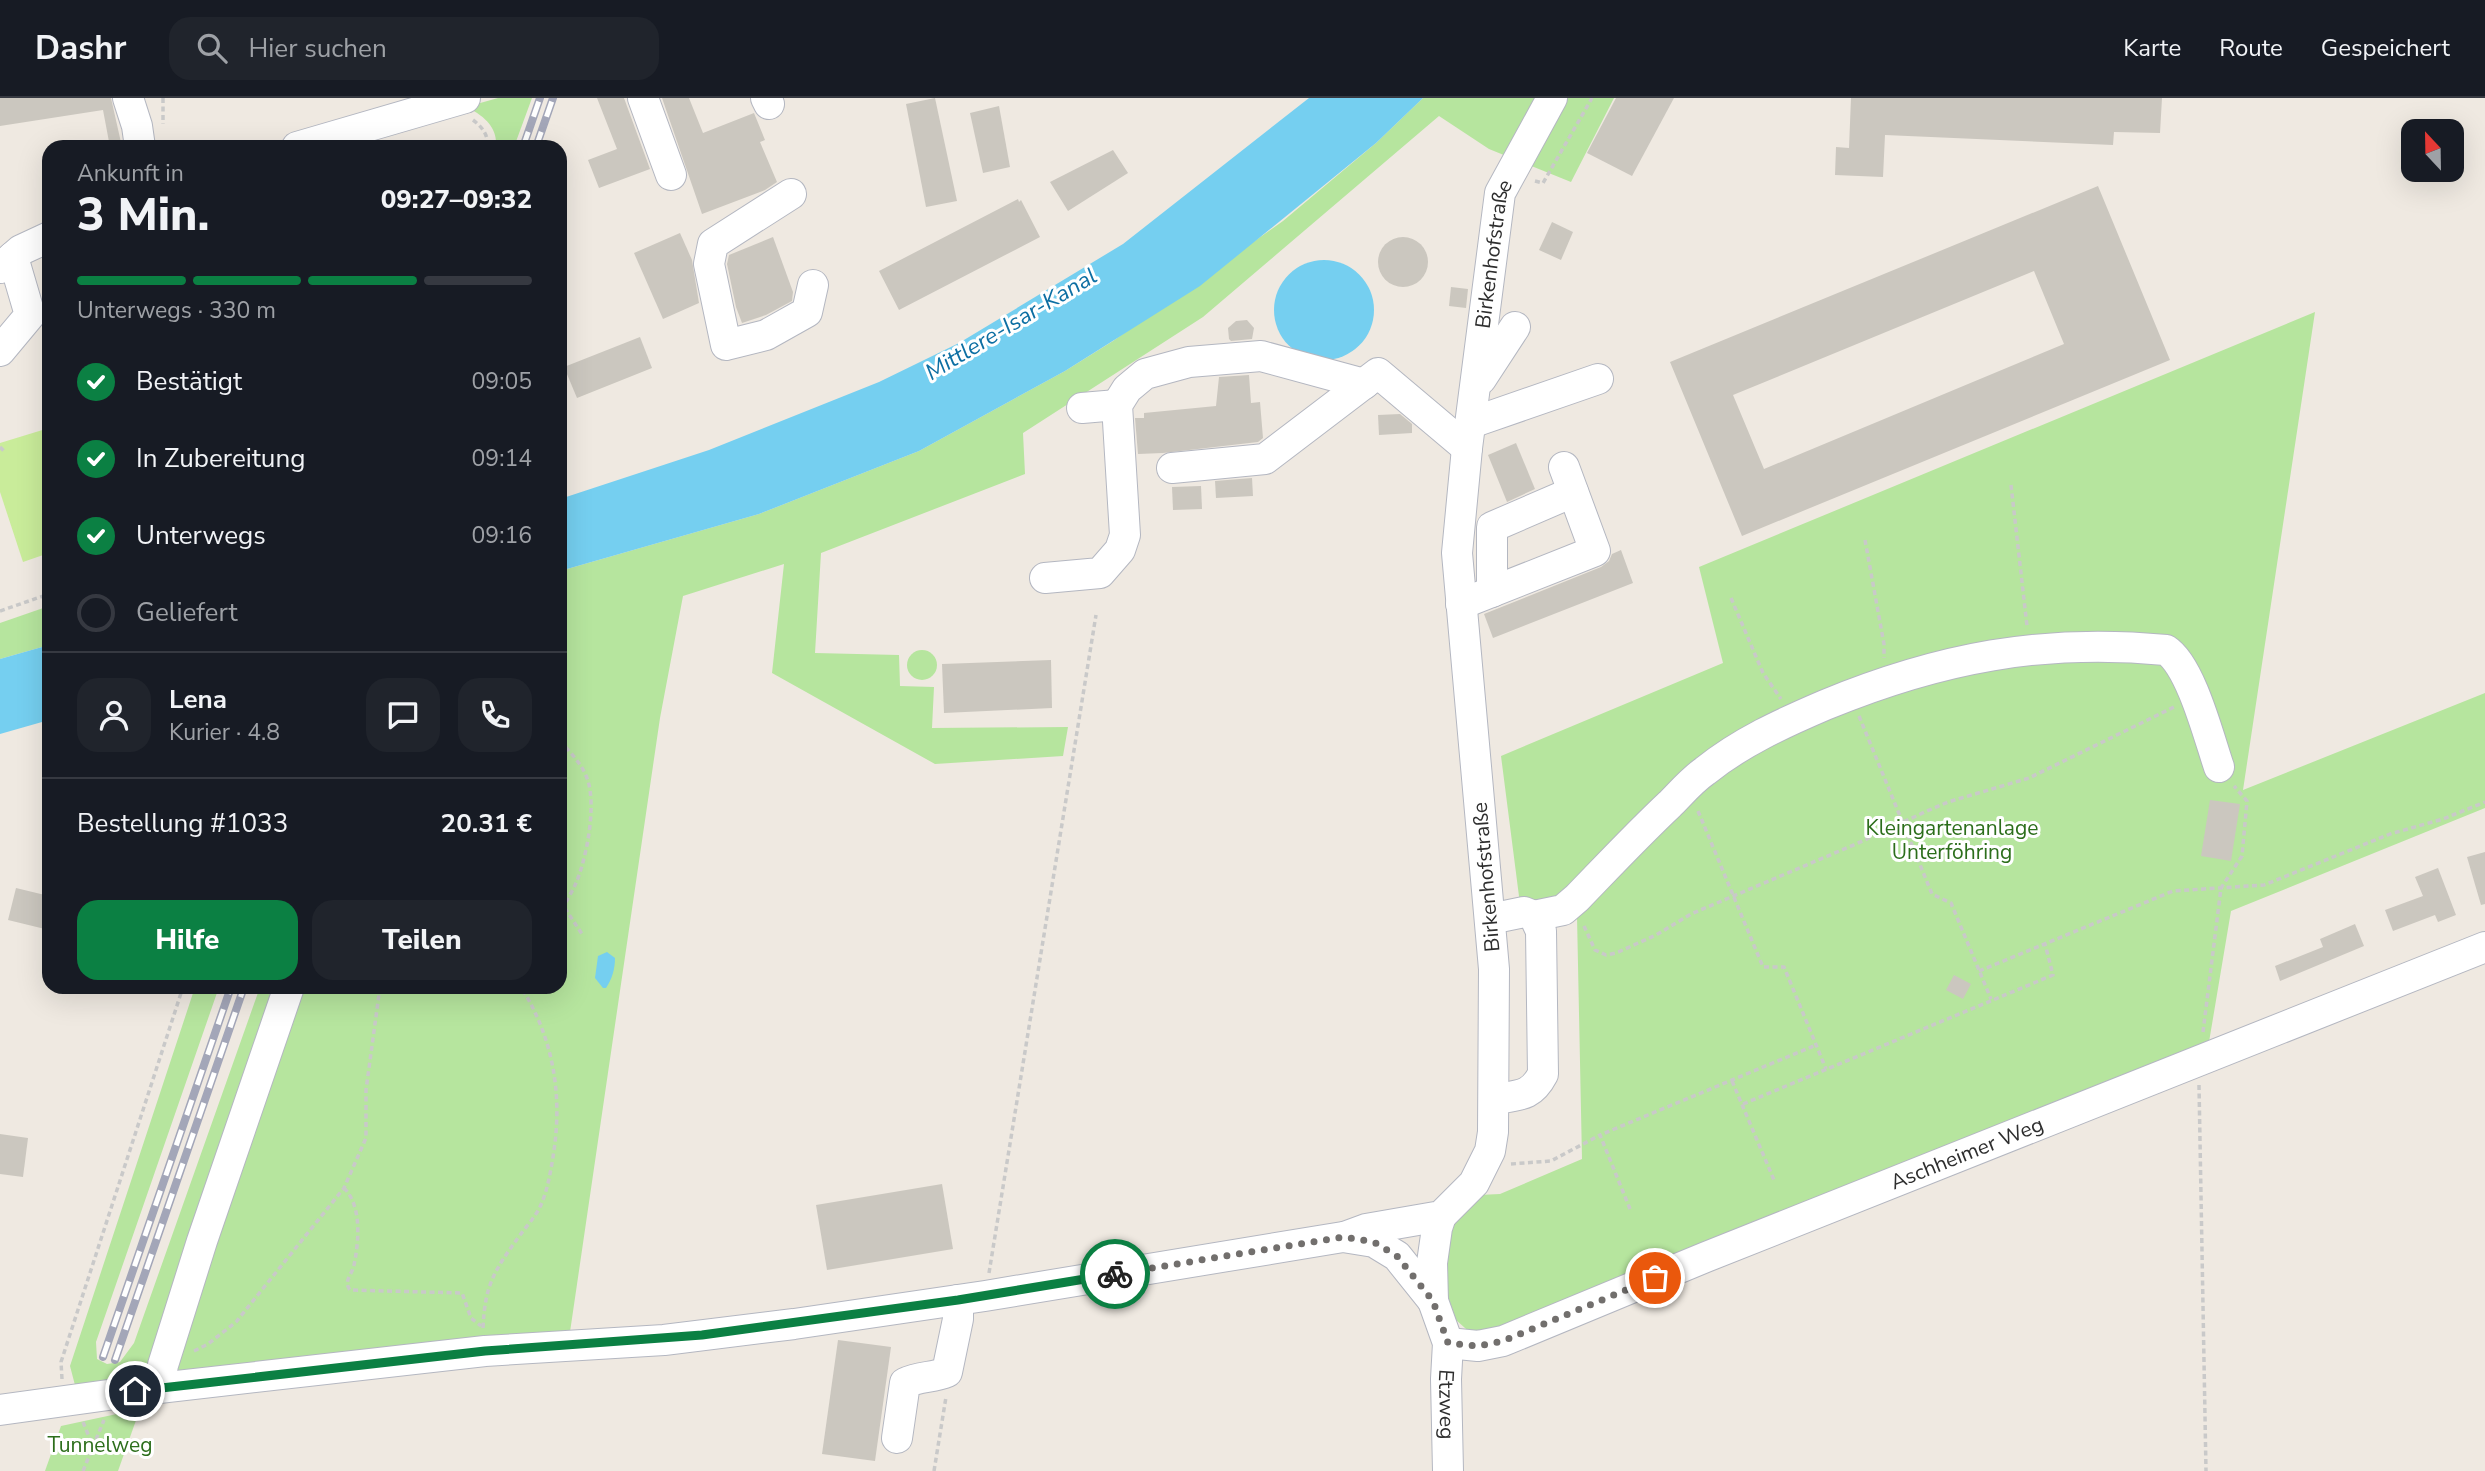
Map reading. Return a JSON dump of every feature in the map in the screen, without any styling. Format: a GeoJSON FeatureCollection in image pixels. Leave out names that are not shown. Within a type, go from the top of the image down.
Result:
{"type":"FeatureCollection","features":[{"type":"Feature","properties":{"kind":"street"},"geometry":{"type":"LineString","coordinates":[[128,98],[138,126],[139,140]]}},
{"type":"Feature","properties":{"kind":"street"},"geometry":{"type":"LineString","coordinates":[[322,140],[465,98]]}},
{"type":"Feature","properties":{"kind":"street"},"geometry":{"type":"LineString","coordinates":[[643,98],[671,175]]}},
{"type":"Feature","properties":{"kind":"street","name":"Birkenhofstraße"},"geometry":{"type":"LineString","coordinates":[[1441,1216],[1474,1183],[1483,1166],[1492,1142],[1495,1099],[1494,969],[1457,553],[1500,193],[1552,98]]}},
{"type":"Feature","properties":{"kind":"street"},"geometry":{"type":"LineString","coordinates":[[791,194],[713,244],[709,264],[726,345],[766,335],[807,312],[813,285]]}},
{"type":"Feature","properties":{"kind":"street"},"geometry":{"type":"LineString","coordinates":[[0,351],[30,315],[7,262],[21,250],[42,240]]}},
{"type":"Feature","properties":{"kind":"street"},"geometry":{"type":"LineString","coordinates":[[1477,386],[1515,327]]}},
{"type":"Feature","properties":{"kind":"street"},"geometry":{"type":"LineString","coordinates":[[1045,578],[1100,573],[1120,550],[1125,536],[1117,405],[1127,389],[1145,374],[1189,362],[1261,356],[1364,384]]}},
{"type":"Feature","properties":{"kind":"street"},"geometry":{"type":"LineString","coordinates":[[1172,468],[1265,459],[1378,373],[1469,435],[1598,379]]}},
{"type":"Feature","properties":{"kind":"street"},"geometry":{"type":"LineString","coordinates":[[1082,408],[1117,405]]}},
{"type":"Feature","properties":{"kind":"street"},"geometry":{"type":"LineString","coordinates":[[1461,604],[1492,592],[1595,551],[1569,480],[1492,527],[1492,592]]}},
{"type":"Feature","properties":{"kind":"street"},"geometry":{"type":"LineString","coordinates":[[1490,919],[1524,912],[1534,916],[1563,909],[1703,772],[1734,750],[1799,716],[1850,694],[1885,681],[1968,659],[2029,649],[2166,650],[2180,664],[2219,767]]}},
{"type":"Feature","properties":{"kind":"street"},"geometry":{"type":"LineString","coordinates":[[1495,1099],[1527,1094],[1537,1086],[1543,1074],[1541,931],[1534,916]]}},
{"type":"Feature","properties":{"kind":"street","name":"Aschheimer Weg"},"geometry":{"type":"LineString","coordinates":[[1448,1343],[1478,1346],[1503,1341],[1719,1252],[2485,947]]}},
{"type":"Feature","properties":{"kind":"street"},"geometry":{"type":"LineString","coordinates":[[161,1376],[202,1241],[287,994]]}},
{"type":"Feature","properties":{"kind":"street"},"geometry":{"type":"LineString","coordinates":[[0,1410],[110,1394],[161,1376],[484,1339],[664,1340],[793,1324],[971,1298],[1343,1237],[1366,1229],[1441,1216]]}},
{"type":"Feature","properties":{"kind":"street","name":"Etzweg"},"geometry":{"type":"LineString","coordinates":[[1441,1216],[1432,1263],[1433,1301],[1448,1343],[1448,1471]]}},
{"type":"Feature","properties":{"kind":"street"},"geometry":{"type":"LineString","coordinates":[[1343,1237],[1374,1242],[1397,1256],[1433,1301]]}},
{"type":"Feature","properties":{"kind":"street"},"geometry":{"type":"LineString","coordinates":[[897,1438],[905,1383],[915,1378],[936,1377],[947,1372],[956,1331],[971,1298]]}},
{"type":"Feature","properties":{"kind":"path"},"geometry":{"type":"LineString","coordinates":[[1509,175],[1543,183],[1592,98]]}},
{"type":"Feature","properties":{"kind":"path"},"geometry":{"type":"LineString","coordinates":[[2011,485],[2029,649]]}},
{"type":"Feature","properties":{"kind":"path"},"geometry":{"type":"LineString","coordinates":[[1866,540],[1884,644],[1885,681]]}},
{"type":"Feature","properties":{"kind":"path"},"geometry":{"type":"LineString","coordinates":[[0,611],[42,596]]}},
{"type":"Feature","properties":{"kind":"path"},"geometry":{"type":"LineString","coordinates":[[1731,598],[1763,673],[1779,697],[1799,716]]}},
{"type":"Feature","properties":{"kind":"path"},"geometry":{"type":"LineString","coordinates":[[971,1298],[1096,615]]}},
{"type":"Feature","properties":{"kind":"path"},"geometry":{"type":"LineString","coordinates":[[1850,694],[1932,894],[1951,903],[1991,1000]]}},
{"type":"Feature","properties":{"kind":"path"},"geometry":{"type":"LineString","coordinates":[[1573,902],[1592,946],[1599,953],[1606,955],[1656,935],[1691,914],[1733,895],[1948,802],[2029,778],[2194,697]]}},
{"type":"Feature","properties":{"kind":"path"},"geometry":{"type":"LineString","coordinates":[[567,748],[576,758],[588,780],[591,806],[586,847],[576,882],[567,898]]}},
{"type":"Feature","properties":{"kind":"path"},"geometry":{"type":"LineString","coordinates":[[2206,1471],[2199,1061],[2221,888],[2242,856],[2247,801],[2219,767]]}},
{"type":"Feature","properties":{"kind":"path"},"geometry":{"type":"LineString","coordinates":[[1688,787],[1763,967],[1784,967],[1826,1069]]}},
{"type":"Feature","properties":{"kind":"path"},"geometry":{"type":"LineString","coordinates":[[1979,971],[2173,891],[2264,885],[2390,834],[2443,819],[2485,802]]}},
{"type":"Feature","properties":{"kind":"path"},"geometry":{"type":"LineString","coordinates":[[567,916],[582,934]]}},
{"type":"Feature","properties":{"kind":"path"},"geometry":{"type":"LineString","coordinates":[[1743,1104],[2053,975],[2045,944]]}},
{"type":"Feature","properties":{"kind":"path"},"geometry":{"type":"LineString","coordinates":[[92,1444],[85,1424],[72,1412],[61,1377],[61,1362],[181,994]]}},
{"type":"Feature","properties":{"kind":"path"},"geometry":{"type":"LineString","coordinates":[[161,1376],[236,1322],[344,1188],[366,1138],[366,1090],[379,994]]}},
{"type":"Feature","properties":{"kind":"path"},"geometry":{"type":"LineString","coordinates":[[484,1339],[487,1290],[495,1269],[542,1201],[549,1182],[558,1128],[557,1088],[542,1028],[525,994]]}},
{"type":"Feature","properties":{"kind":"path"},"geometry":{"type":"LineString","coordinates":[[1483,1166],[1551,1161],[1600,1135],[1816,1045]]}},
{"type":"Feature","properties":{"kind":"path"},"geometry":{"type":"LineString","coordinates":[[1732,1080],[1774,1180]]}},
{"type":"Feature","properties":{"kind":"path"},"geometry":{"type":"LineString","coordinates":[[1600,1135],[1630,1209]]}},
{"type":"Feature","properties":{"kind":"path"},"geometry":{"type":"LineString","coordinates":[[344,1188],[352,1196],[357,1215],[354,1266],[347,1281],[350,1290],[462,1293],[471,1318],[484,1339]]}},
{"type":"Feature","properties":{"kind":"path"},"geometry":{"type":"LineString","coordinates":[[934,1471],[948,1383],[947,1372]]}},
{"type":"Feature","properties":{"kind":"path"},"geometry":{"type":"LineString","coordinates":[[83,1471],[109,1406],[110,1394]]}},
{"type":"Feature","properties":{"kind":"green space"},"geometry":{"type":"Polygon","coordinates":[[[498,98],[532,98],[517,140],[496,140],[488,122],[466,107],[498,98]]]}},
{"type":"Feature","properties":{"kind":"green space"},"geometry":{"type":"Polygon","coordinates":[[[1423,98],[1614,98],[1571,182],[1489,149],[1439,116],[1203,317],[1023,433],[1025,474],[821,553],[815,653],[899,655],[900,686],[934,687],[932,728],[1068,727],[1063,756],[935,764],[772,673],[784,564],[683,596],[660,718],[570,1332],[179,1374],[174,1354],[300,994],[567,994],[567,569],[759,514],[919,451],[1065,371],[1113,341],[1283,221],[1376,143],[1423,98]]]}},
{"type":"Feature","properties":{"kind":"green space","name":"Kleingartenanlage Unterföhring"},"geometry":{"type":"Polygon","coordinates":[[[2315,312],[2243,790],[2485,693],[2485,808],[2231,911],[2208,1048],[1489,1338],[1474,1336],[1456,1320],[1441,1276],[1444,1229],[1479,1195],[1500,1194],[1582,1159],[1577,916],[1520,904],[1501,756],[1723,663],[1699,567],[2315,312]]]}},
{"type":"Feature","properties":{"kind":"green space"},"geometry":{"type":"Polygon","coordinates":[[[42,430],[42,555],[23,562],[0,492],[0,443],[42,430]]]}},
{"type":"Feature","properties":{"kind":"green space"},"geometry":{"type":"Polygon","coordinates":[[[42,608],[42,647],[0,659],[0,623],[42,608]]]}},
{"type":"Feature","properties":{"kind":"green space"},"geometry":{"type":"Polygon","coordinates":[[[922,650],[933,654],[937,665],[933,676],[922,680],[911,676],[907,665],[911,654],[922,650]]]}},
{"type":"Feature","properties":{"kind":"green space"},"geometry":{"type":"Polygon","coordinates":[[[193,994],[217,994],[96,1342],[97,1359],[107,1364],[120,1362],[134,1343],[258,994],[276,994],[156,1370],[134,1379],[76,1389],[70,1366],[193,994]]]}},
{"type":"Feature","properties":{"kind":"green space","name":"Tunnelweg"},"geometry":{"type":"Polygon","coordinates":[[[140,1409],[118,1471],[45,1471],[61,1426],[140,1409]]]}},
{"type":"Feature","properties":{"kind":"water","name":"Mittlere-Isar-Kanal"},"geometry":{"type":"Polygon","coordinates":[[[1309,98],[1423,98],[1376,143],[1200,286],[1065,371],[919,451],[759,514],[567,569],[567,497],[709,450],[879,382],[959,343],[1123,244],[1309,98]]]}},
{"type":"Feature","properties":{"kind":"water"},"geometry":{"type":"Polygon","coordinates":[[[1324,260],[1352,268],[1366,282],[1374,310],[1366,338],[1352,352],[1324,360],[1296,352],[1282,338],[1274,310],[1282,282],[1296,268],[1324,260]]]}},
{"type":"Feature","properties":{"kind":"water"},"geometry":{"type":"Polygon","coordinates":[[[42,647],[42,722],[0,734],[0,659],[42,647]]]}},
{"type":"Feature","properties":{"kind":"water"},"geometry":{"type":"Polygon","coordinates":[[[607,952],[615,958],[608,985],[603,988],[595,978],[598,956],[607,952]]]}},
{"type":"Feature","properties":{"kind":"building"},"geometry":{"type":"Polygon","coordinates":[[[0,98],[111,98],[120,140],[109,140],[103,110],[0,126],[0,98]]]}},
{"type":"Feature","properties":{"kind":"building"},"geometry":{"type":"Polygon","coordinates":[[[597,98],[624,98],[650,169],[599,188],[588,160],[617,149],[597,98]]]}},
{"type":"Feature","properties":{"kind":"building"},"geometry":{"type":"Polygon","coordinates":[[[662,98],[689,98],[703,133],[754,113],[765,140],[760,142],[777,182],[765,190],[702,214],[662,98]]]}},
{"type":"Feature","properties":{"kind":"building"},"geometry":{"type":"Polygon","coordinates":[[[935,98],[957,201],[926,207],[906,104],[935,98]]]}},
{"type":"Feature","properties":{"kind":"building"},"geometry":{"type":"Polygon","coordinates":[[[1616,98],[1674,98],[1632,176],[1587,153],[1616,98]]]}},
{"type":"Feature","properties":{"kind":"building"},"geometry":{"type":"Polygon","coordinates":[[[1851,98],[2162,98],[2160,133],[2114,132],[2113,145],[1885,135],[1883,177],[1835,175],[1836,147],[1849,148],[1851,98]]]}},
{"type":"Feature","properties":{"kind":"building"},"geometry":{"type":"Polygon","coordinates":[[[999,106],[1010,167],[983,173],[970,113],[999,106]]]}},
{"type":"Feature","properties":{"kind":"building"},"geometry":{"type":"Polygon","coordinates":[[[1113,150],[1128,173],[1068,211],[1050,182],[1113,150]]]}},
{"type":"Feature","properties":{"kind":"building"},"geometry":{"type":"Polygon","coordinates":[[[2098,186],[2170,360],[1742,536],[1670,362],[2098,186]],[[2034,271],[1733,395],[1764,469],[2064,344],[2034,271]]]}},
{"type":"Feature","properties":{"kind":"building"},"geometry":{"type":"Polygon","coordinates":[[[1018,199],[1040,237],[899,310],[879,271],[1018,199]]]}},
{"type":"Feature","properties":{"kind":"building"},"geometry":{"type":"Polygon","coordinates":[[[1552,222],[1573,232],[1561,260],[1539,250],[1552,222]]]}},
{"type":"Feature","properties":{"kind":"building"},"geometry":{"type":"Polygon","coordinates":[[[680,233],[692,260],[699,303],[663,319],[634,253],[680,233]]]}},
{"type":"Feature","properties":{"kind":"building"},"geometry":{"type":"Polygon","coordinates":[[[773,237],[793,292],[792,301],[766,315],[742,323],[727,264],[729,255],[773,237]]]}},
{"type":"Feature","properties":{"kind":"building"},"geometry":{"type":"Polygon","coordinates":[[[1403,237],[1421,244],[1428,262],[1421,280],[1403,287],[1385,280],[1378,262],[1385,244],[1403,237]]]}},
{"type":"Feature","properties":{"kind":"building"},"geometry":{"type":"Polygon","coordinates":[[[1451,287],[1468,289],[1466,308],[1449,306],[1451,287]]]}},
{"type":"Feature","properties":{"kind":"building"},"geometry":{"type":"Polygon","coordinates":[[[1247,320],[1254,328],[1252,339],[1231,341],[1228,328],[1236,321],[1247,320]]]}},
{"type":"Feature","properties":{"kind":"building"},"geometry":{"type":"Polygon","coordinates":[[[640,337],[652,368],[577,398],[567,374],[567,366],[640,337]]]}},
{"type":"Feature","properties":{"kind":"building"},"geometry":{"type":"Polygon","coordinates":[[[1249,375],[1251,403],[1260,402],[1263,438],[1258,442],[1138,454],[1135,418],[1144,418],[1144,413],[1216,406],[1219,377],[1249,375]]]}},
{"type":"Feature","properties":{"kind":"building"},"geometry":{"type":"Polygon","coordinates":[[[1400,414],[1412,424],[1412,433],[1379,435],[1378,415],[1400,414]]]}},
{"type":"Feature","properties":{"kind":"building"},"geometry":{"type":"Polygon","coordinates":[[[1516,443],[1535,489],[1507,502],[1488,455],[1516,443]]]}},
{"type":"Feature","properties":{"kind":"building"},"geometry":{"type":"Polygon","coordinates":[[[1252,478],[1253,496],[1216,498],[1215,481],[1252,478]]]}},
{"type":"Feature","properties":{"kind":"building"},"geometry":{"type":"Polygon","coordinates":[[[1201,486],[1202,509],[1173,510],[1172,487],[1201,486]]]}},
{"type":"Feature","properties":{"kind":"building"},"geometry":{"type":"Polygon","coordinates":[[[1621,550],[1633,583],[1493,638],[1484,614],[1601,567],[1609,561],[1612,554],[1621,550]]]}},
{"type":"Feature","properties":{"kind":"building"},"geometry":{"type":"Polygon","coordinates":[[[1051,660],[1052,708],[944,713],[942,664],[1051,660]]]}},
{"type":"Feature","properties":{"kind":"building"},"geometry":{"type":"Polygon","coordinates":[[[2210,800],[2240,804],[2231,861],[2201,856],[2210,800]]]}},
{"type":"Feature","properties":{"kind":"building"},"geometry":{"type":"Polygon","coordinates":[[[2485,852],[2485,904],[2481,905],[2467,857],[2485,852]]]}},
{"type":"Feature","properties":{"kind":"building"},"geometry":{"type":"Polygon","coordinates":[[[2438,868],[2456,915],[2438,922],[2435,915],[2393,931],[2385,910],[2423,896],[2415,877],[2438,868]]]}},
{"type":"Feature","properties":{"kind":"building"},"geometry":{"type":"Polygon","coordinates":[[[16,888],[42,894],[42,928],[8,920],[16,888]]]}},
{"type":"Feature","properties":{"kind":"building"},"geometry":{"type":"Polygon","coordinates":[[[2355,924],[2364,946],[2280,981],[2275,966],[2323,947],[2320,939],[2355,924]]]}},
{"type":"Feature","properties":{"kind":"building"},"geometry":{"type":"Polygon","coordinates":[[[1954,975],[1971,984],[1963,999],[1946,990],[1954,975]]]}},
{"type":"Feature","properties":{"kind":"building"},"geometry":{"type":"Polygon","coordinates":[[[0,1134],[28,1138],[23,1177],[0,1174],[0,1134]]]}},
{"type":"Feature","properties":{"kind":"building"},"geometry":{"type":"Polygon","coordinates":[[[942,1184],[953,1249],[827,1270],[816,1205],[942,1184]]]}},
{"type":"Feature","properties":{"kind":"building"},"geometry":{"type":"Polygon","coordinates":[[[838,1340],[891,1347],[875,1461],[822,1454],[838,1340]]]}},
{"type":"Feature","properties":{"kind":"railway"},"geometry":{"type":"LineString","coordinates":[[525,140],[540,98]]}},
{"type":"Feature","properties":{"kind":"railway"},"geometry":{"type":"LineString","coordinates":[[538,140],[553,98]]}},
{"type":"Feature","properties":{"kind":"railway"},"geometry":{"type":"LineString","coordinates":[[103,1357],[229,994]]}},
{"type":"Feature","properties":{"kind":"railway"},"geometry":{"type":"LineString","coordinates":[[115,1360],[242,994]]}},
{"type":"Feature","properties":{"kind":"way so far"},"geometry":{"type":"LineString","coordinates":[[1115,1274],[1343,1237],[1374,1242],[1397,1256],[1433,1301],[1448,1343],[1478,1346],[1503,1341],[1655,1278]]}},
{"type":"Feature","properties":{"kind":"route"},"geometry":{"type":"LineString","coordinates":[[135,1391],[485,1351],[664,1340],[958,1300],[1115,1274]]}}]}
